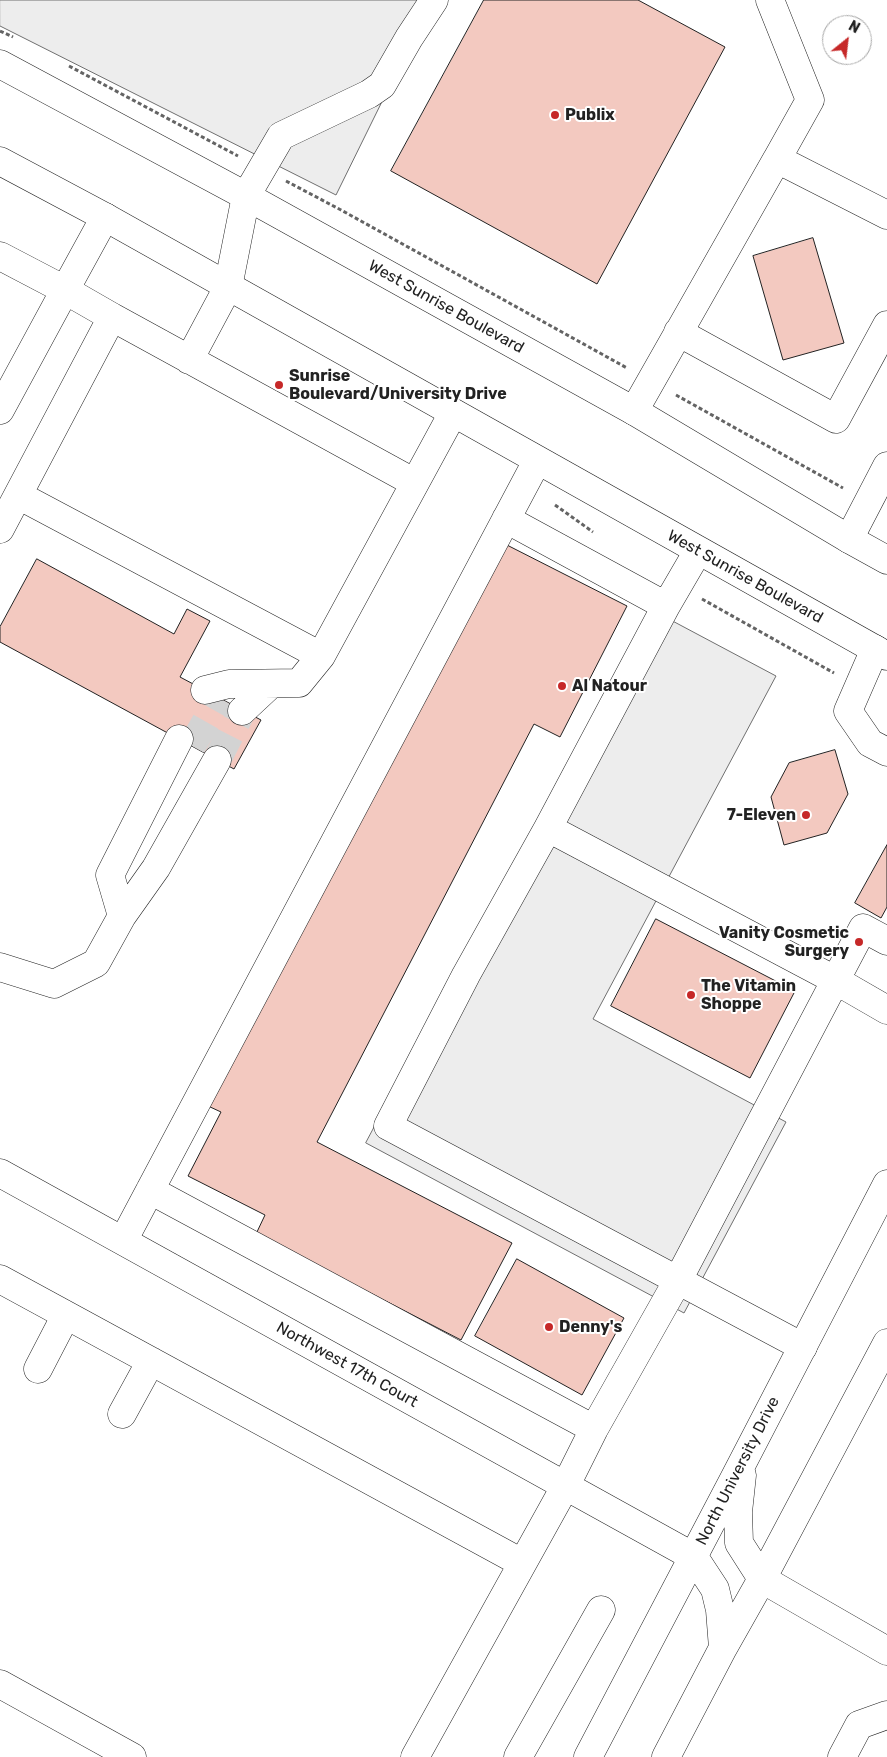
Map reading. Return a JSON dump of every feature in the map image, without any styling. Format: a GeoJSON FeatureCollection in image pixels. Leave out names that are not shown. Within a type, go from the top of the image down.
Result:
{"type":"FeatureCollection","features":[{"type":"Feature","properties":{"kind":"main road"},"geometry":{"type":"LineString","coordinates":[[190,360],[228,287],[246,196],[281,136],[369,94],[382,85],[434,0]]}},
{"type":"Feature","properties":{"kind":"main road"},"geometry":{"type":"LineString","coordinates":[[634,411],[810,100],[770,0]]}},
{"type":"Feature","properties":{"kind":"main road","name":"West Sunrise Boulevard"},"geometry":{"type":"LineString","coordinates":[[0,64],[246,196],[634,411],[887,560]]}},
{"type":"Feature","properties":{"kind":"main road"},"geometry":{"type":"LineString","coordinates":[[776,159],[886,212]]}},
{"type":"Feature","properties":{"kind":"main road","name":"West Sunrise Boulevard"},"geometry":{"type":"LineString","coordinates":[[0,161],[105,217],[881,653]]}},
{"type":"Feature","properties":{"kind":"main road"},"geometry":{"type":"LineString","coordinates":[[0,410],[105,217]]}},
{"type":"Feature","properties":{"kind":"main road"},"geometry":{"type":"LineString","coordinates":[[0,256],[415,483]]}},
{"type":"Feature","properties":{"kind":"main road"},"geometry":{"type":"LineString","coordinates":[[0,529],[112,317]]}},
{"type":"Feature","properties":{"kind":"main road"},"geometry":{"type":"LineString","coordinates":[[678,332],[836,419],[887,325]]}},
{"type":"Feature","properties":{"kind":"main road"},"geometry":{"type":"LineString","coordinates":[[271,684],[230,704],[229,684],[299,683],[321,656],[453,413]]}},
{"type":"Feature","properties":{"kind":"main road"},"geometry":{"type":"LineString","coordinates":[[123,1241],[537,461]]}},
{"type":"Feature","properties":{"kind":"main road"},"geometry":{"type":"LineString","coordinates":[[849,539],[886,471]]}},
{"type":"Feature","properties":{"kind":"main road"},"geometry":{"type":"LineString","coordinates":[[18,495],[321,656]]}},
{"type":"Feature","properties":{"kind":"main road"},"geometry":{"type":"LineString","coordinates":[[506,519],[666,606]]}},
{"type":"Feature","properties":{"kind":"main road"},"geometry":{"type":"LineString","coordinates":[[698,551],[666,606],[548,828],[466,975],[388,1126],[803,1347]]}},
{"type":"Feature","properties":{"kind":"main road"},"geometry":{"type":"LineString","coordinates":[[881,653],[848,711],[870,743],[887,752]]}},
{"type":"Feature","properties":{"kind":"main road"},"geometry":{"type":"LineString","coordinates":[[0,967],[54,984],[96,963],[122,916],[156,868],[204,753],[110,875],[122,916]]}},
{"type":"Feature","properties":{"kind":"main road"},"geometry":{"type":"LineString","coordinates":[[548,828],[835,980],[887,1010]]}},
{"type":"Feature","properties":{"kind":"main road"},"geometry":{"type":"LineString","coordinates":[[415,1757],[566,1485],[594,1429],[678,1280],[863,928],[887,940]]}},
{"type":"Feature","properties":{"kind":"main road","name":"Northwest 17th Court"},"geometry":{"type":"LineString","coordinates":[[0,1173],[694,1557]]}},
{"type":"Feature","properties":{"kind":"main road","name":"North University Drive"},"geometry":{"type":"LineString","coordinates":[[588,1757],[887,1184]]}},
{"type":"Feature","properties":{"kind":"main road"},"geometry":{"type":"LineString","coordinates":[[150,1190],[594,1429]]}},
{"type":"Feature","properties":{"kind":"main road"},"geometry":{"type":"LineString","coordinates":[[0,1279],[522,1564]]}},
{"type":"Feature","properties":{"kind":"main road"},"geometry":{"type":"LineString","coordinates":[[38,1369],[66,1315]]}},
{"type":"Feature","properties":{"kind":"main road"},"geometry":{"type":"LineString","coordinates":[[666,1757],[887,1343]]}},
{"type":"Feature","properties":{"kind":"main road"},"geometry":{"type":"LineString","coordinates":[[122,1414],[151,1361]]}},
{"type":"Feature","properties":{"kind":"main road"},"geometry":{"type":"LineString","coordinates":[[744,1457],[738,1512],[739,1543],[762,1579],[887,1651]]}},
{"type":"Feature","properties":{"kind":"main road"},"geometry":{"type":"LineString","coordinates":[[694,1557],[715,1589],[720,1610],[723,1648]]}},
{"type":"Feature","properties":{"kind":"main road"},"geometry":{"type":"LineString","coordinates":[[518,1757],[601,1610]]}},
{"type":"Feature","properties":{"kind":"main road"},"geometry":{"type":"LineString","coordinates":[[0,1684],[132,1757]]}},
{"type":"Feature","properties":{"kind":"main road"},"geometry":{"type":"LineString","coordinates":[[842,1757],[859,1725],[887,1715]]}},
{"type":"Feature","properties":{"kind":"path"},"geometry":{"type":"LineString","coordinates":[[0,30],[15,38]]}},
{"type":"Feature","properties":{"kind":"path"},"geometry":{"type":"LineString","coordinates":[[65,64],[340,210],[869,502]]}},
{"type":"Feature","properties":{"kind":"shaded area"},"geometry":{"type":"Polygon","coordinates":[[[0,0],[432,0],[336,195],[0,26],[0,0]]]}},
{"type":"Feature","properties":{"kind":"shaded area"},"geometry":{"type":"Polygon","coordinates":[[[650,609],[776,676],[593,1019],[786,1122],[684,1313],[366,1143],[650,609]]]}},
{"type":"Feature","properties":{"kind":"building","name":"Publix"},"geometry":{"type":"Polygon","coordinates":[[[484,0],[638,0],[725,47],[597,284],[391,171],[484,0]]]}},
{"type":"Feature","properties":{"kind":"building"},"geometry":{"type":"Polygon","coordinates":[[[813,238],[844,343],[783,360],[753,256],[813,238]]]}},
{"type":"Feature","properties":{"kind":"building"},"geometry":{"type":"Polygon","coordinates":[[[501,542],[627,606],[560,737],[534,724],[317,1142],[512,1243],[461,1340],[256,1234],[265,1215],[188,1176],[221,1112],[208,1106],[501,542]]]}},
{"type":"Feature","properties":{"kind":"building"},"geometry":{"type":"Polygon","coordinates":[[[37,559],[174,634],[187,609],[210,621],[180,677],[261,720],[234,769],[0,642],[0,627],[37,559]]]}},
{"type":"Feature","properties":{"kind":"building","name":"7-Eleven"},"geometry":{"type":"Polygon","coordinates":[[[835,750],[848,794],[827,833],[784,845],[771,797],[789,763],[835,750]]]}},
{"type":"Feature","properties":{"kind":"building"},"geometry":{"type":"Polygon","coordinates":[[[887,845],[887,907],[881,918],[855,903],[887,845]]]}},
{"type":"Feature","properties":{"kind":"building"},"geometry":{"type":"Polygon","coordinates":[[[656,919],[795,991],[750,1078],[611,1006],[656,919]]]}},
{"type":"Feature","properties":{"kind":"building","name":"Denny's"},"geometry":{"type":"Polygon","coordinates":[[[517,1259],[624,1318],[582,1395],[475,1336],[517,1259]]]}},
{"type":"Feature","properties":{"kind":"tunnel"},"geometry":{"type":"LineString","coordinates":[[192,746],[219,698]]}},
{"type":"Feature","properties":{"kind":"tunnel"},"geometry":{"type":"LineString","coordinates":[[217,760],[242,711]]}},
{"type":"Feature","properties":{"kind":"place","name":"Publix"},"geometry":{"type":"Point","coordinates":[555,115]}},
{"type":"Feature","properties":{"kind":"place","name":"Sunrise Boulevard/University Drive"},"geometry":{"type":"Point","coordinates":[279,385]}},
{"type":"Feature","properties":{"kind":"place","name":"Al Natour"},"geometry":{"type":"Point","coordinates":[562,686]}},
{"type":"Feature","properties":{"kind":"place","name":"7-Eleven"},"geometry":{"type":"Point","coordinates":[806,815]}},
{"type":"Feature","properties":{"kind":"place","name":"Vanity Cosmetic Surgery"},"geometry":{"type":"Point","coordinates":[859,942]}},
{"type":"Feature","properties":{"kind":"place","name":"The Vitamin Shoppe"},"geometry":{"type":"Point","coordinates":[691,995]}},
{"type":"Feature","properties":{"kind":"place","name":"Denny's"},"geometry":{"type":"Point","coordinates":[549,1327]}}]}
